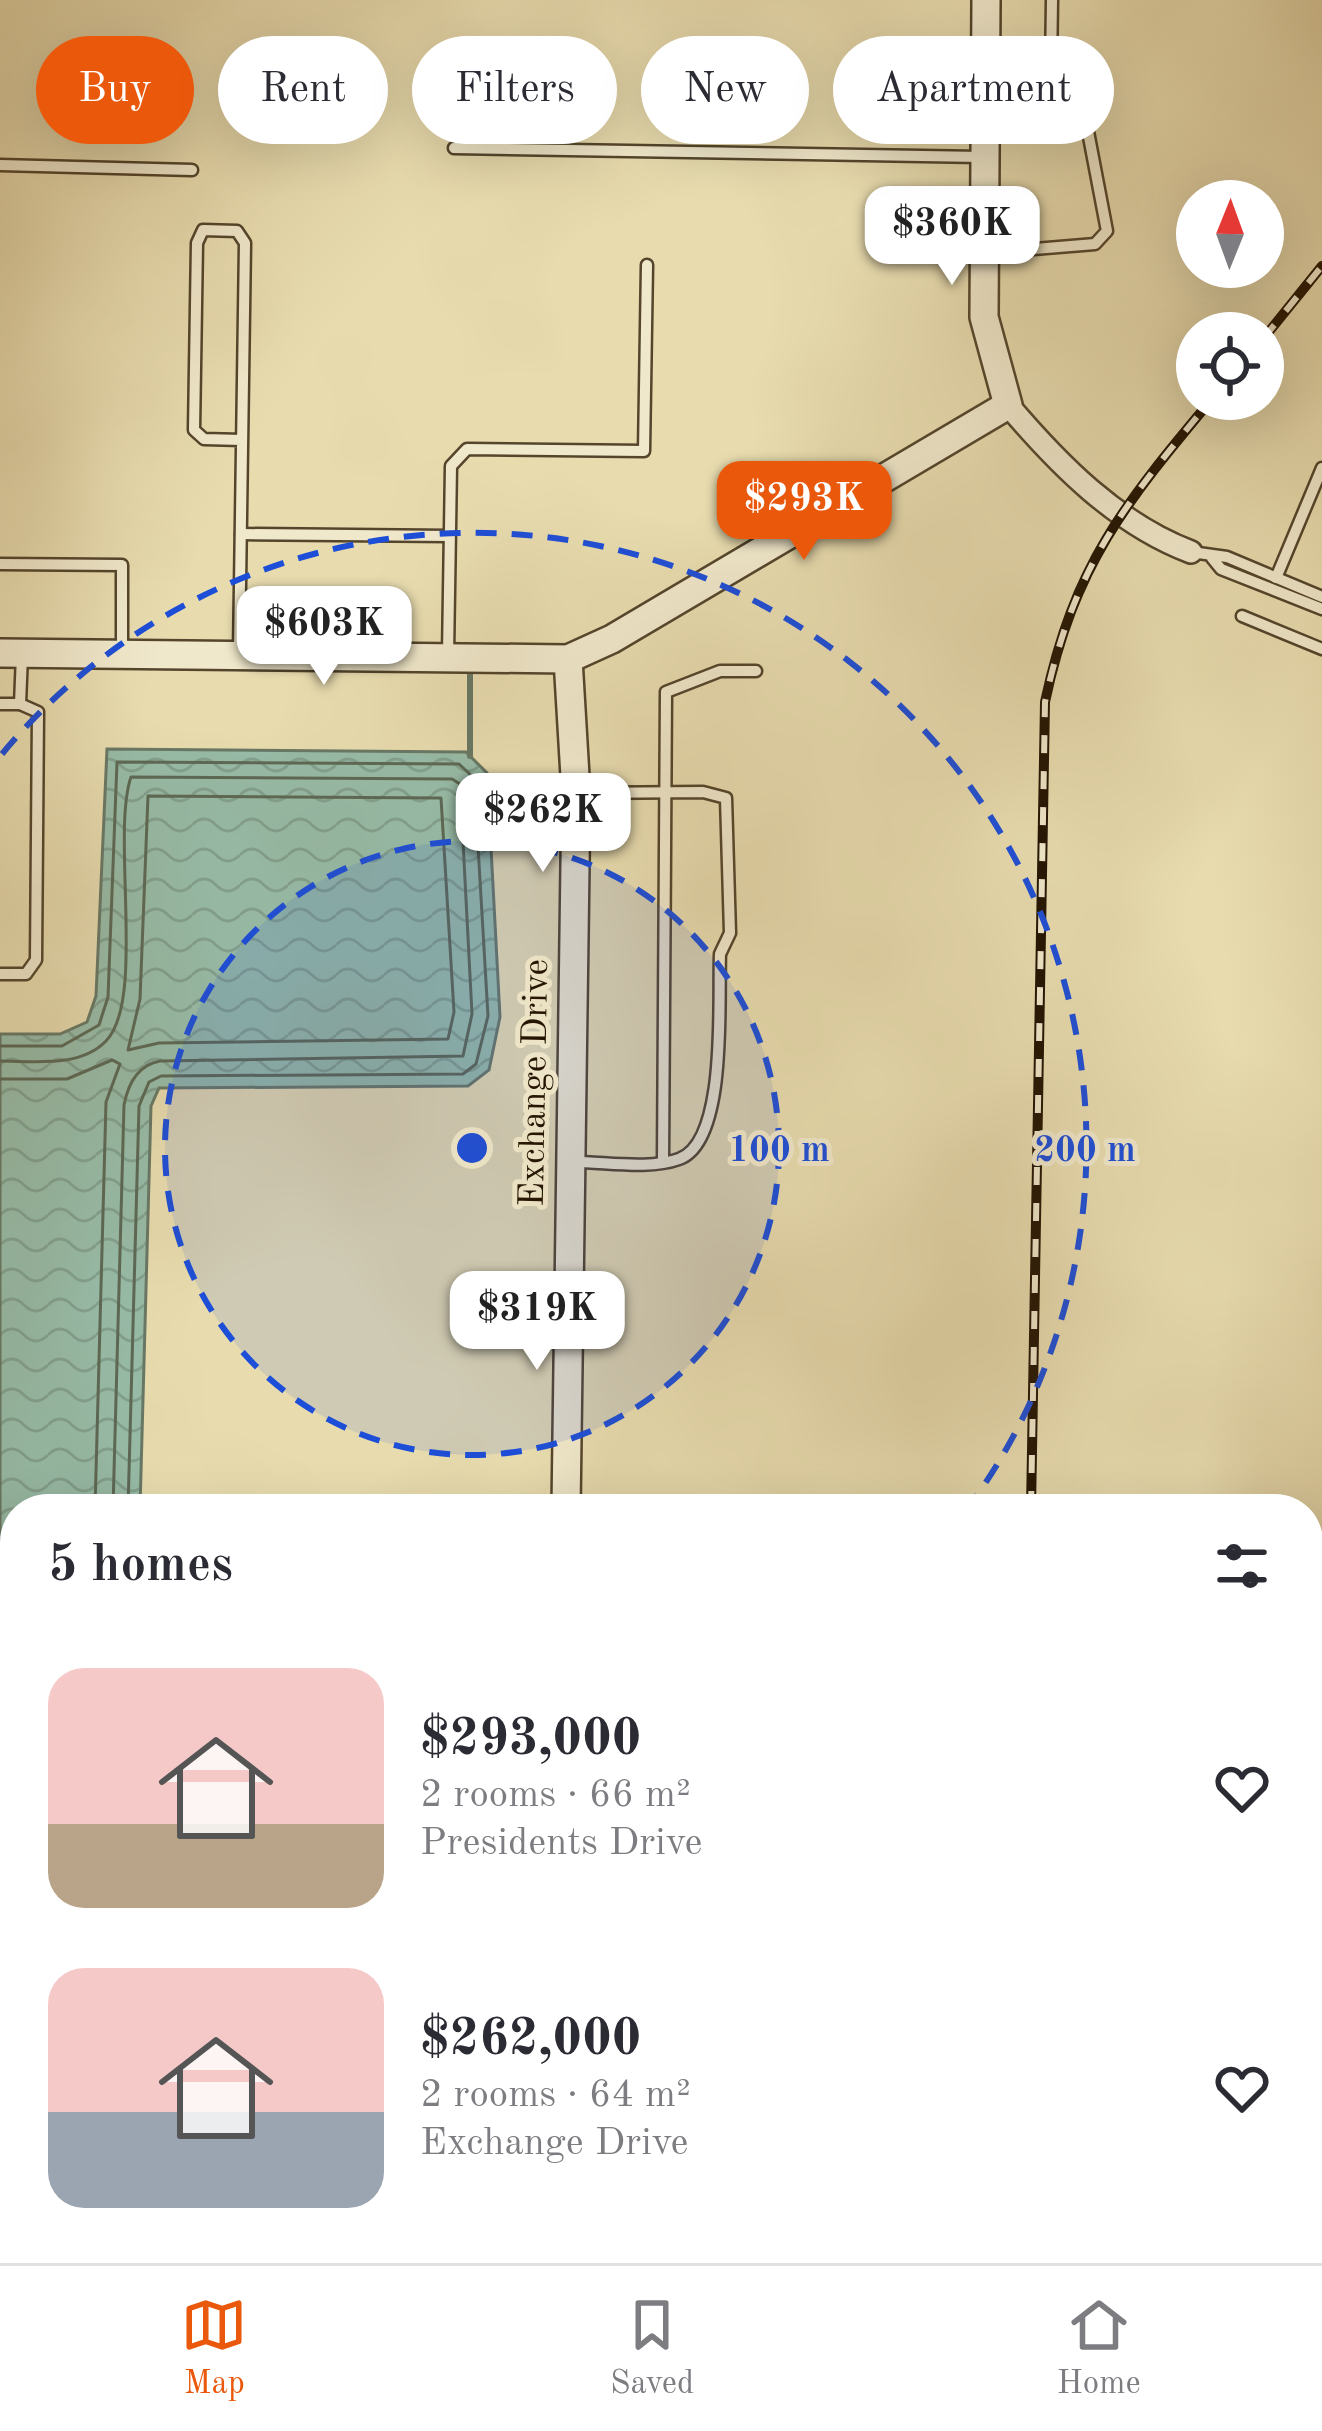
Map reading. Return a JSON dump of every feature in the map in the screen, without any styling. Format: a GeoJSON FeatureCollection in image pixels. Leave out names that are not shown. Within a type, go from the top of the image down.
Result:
{"type":"FeatureCollection","features":[{"type":"Feature","properties":{"kind":"street"},"geometry":{"type":"LineString","coordinates":[[985,36],[986,0]]}},
{"type":"Feature","properties":{"kind":"street"},"geometry":{"type":"LineString","coordinates":[[984,144],[984,317],[1008,405],[1048,452],[1118,513],[1202,555]]}},
{"type":"Feature","properties":{"kind":"street"},"geometry":{"type":"LineString","coordinates":[[11,653],[568,659],[612,639],[1008,405]]}},
{"type":"Feature","properties":{"kind":"street","name":"Exchange Drive"},"geometry":{"type":"LineString","coordinates":[[566,1494],[576,793],[568,659]]}},
{"type":"Feature","properties":{"kind":"lane"},"geometry":{"type":"LineString","coordinates":[[1052,0],[1052,36]]}},
{"type":"Feature","properties":{"kind":"lane"},"geometry":{"type":"LineString","coordinates":[[983,254],[1095,244],[1107,231],[1090,144]]}},
{"type":"Feature","properties":{"kind":"lane"},"geometry":{"type":"LineString","coordinates":[[454,148],[984,158]]}},
{"type":"Feature","properties":{"kind":"lane"},"geometry":{"type":"LineString","coordinates":[[0,165],[192,170]]}},
{"type":"Feature","properties":{"kind":"lane"},"geometry":{"type":"LineString","coordinates":[[239,656],[245,243],[237,230],[203,230],[197,243],[194,430],[204,440],[242,440]]}},
{"type":"Feature","properties":{"kind":"lane"},"geometry":{"type":"LineString","coordinates":[[448,658],[451,466],[466,449],[644,451],[647,265]]}},
{"type":"Feature","properties":{"kind":"lane"},"geometry":{"type":"LineString","coordinates":[[1276,578],[1322,468]]}},
{"type":"Feature","properties":{"kind":"lane"},"geometry":{"type":"LineString","coordinates":[[241,534],[449,536]]}},
{"type":"Feature","properties":{"kind":"lane"},"geometry":{"type":"LineString","coordinates":[[1202,555],[1227,557],[1322,598]]}},
{"type":"Feature","properties":{"kind":"lane"},"geometry":{"type":"LineString","coordinates":[[1202,555],[1221,569],[1322,609]]}},
{"type":"Feature","properties":{"kind":"lane"},"geometry":{"type":"LineString","coordinates":[[0,564],[122,565],[122,655]]}},
{"type":"Feature","properties":{"kind":"lane"},"geometry":{"type":"LineString","coordinates":[[1242,616],[1322,650]]}},
{"type":"Feature","properties":{"kind":"lane"},"geometry":{"type":"LineString","coordinates":[[11,653],[20,704]]}},
{"type":"Feature","properties":{"kind":"lane"},"geometry":{"type":"LineString","coordinates":[[663,1161],[666,692],[720,671],[756,671]]}},
{"type":"Feature","properties":{"kind":"lane"},"geometry":{"type":"LineString","coordinates":[[0,704],[20,704],[38,712],[36,960],[26,974],[0,974]]}},
{"type":"Feature","properties":{"kind":"lane"},"geometry":{"type":"LineString","coordinates":[[571,1162],[681,1159],[701,1142],[713,1103],[719,954],[730,933],[726,798],[576,793]]}},
{"type":"Feature","properties":{"kind":"water"},"geometry":{"type":"Polygon","coordinates":[[[107,749],[466,752],[487,773],[500,1017],[489,1070],[468,1086],[159,1088],[151,1106],[140,1494],[0,1494],[0,1034],[60,1034],[87,1022],[96,996],[107,749]]]}},
{"type":"Feature","properties":{"kind":"waterway"},"geometry":{"type":"LineString","coordinates":[[470,670],[470,756]]}},
{"type":"Feature","properties":{"kind":"railway"},"geometry":{"type":"LineString","coordinates":[[1284,313],[1322,266]]}},
{"type":"Feature","properties":{"kind":"railway"},"geometry":{"type":"LineString","coordinates":[[1031,1494],[1045,702],[1071,611],[1088,573],[1129,504],[1195,420]]}}]}
